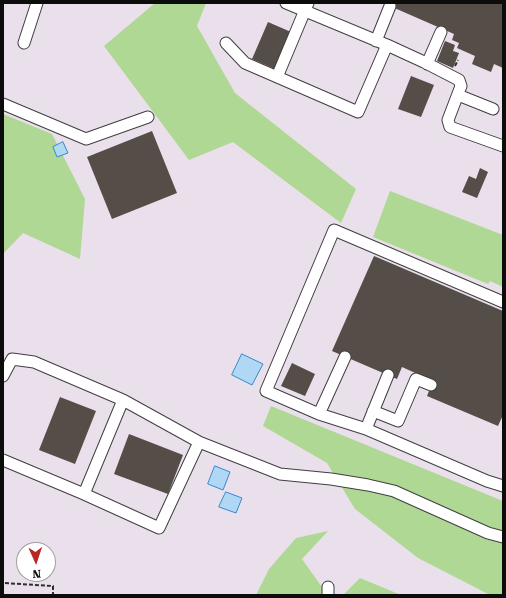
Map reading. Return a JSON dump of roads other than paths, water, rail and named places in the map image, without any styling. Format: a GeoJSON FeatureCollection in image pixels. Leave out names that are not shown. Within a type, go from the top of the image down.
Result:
{"type":"FeatureCollection","features":[{"type":"Feature","properties":{"kind":"lane"},"geometry":{"type":"LineString","coordinates":[[24,43],[37,3]]}},
{"type":"Feature","properties":{"kind":"lane"},"geometry":{"type":"LineString","coordinates":[[286,3],[306,7],[458,80],[461,86],[448,120],[450,127],[503,146]]}},
{"type":"Feature","properties":{"kind":"lane"},"geometry":{"type":"LineString","coordinates":[[226,43],[245,63],[358,112],[381,43],[390,6]]}},
{"type":"Feature","properties":{"kind":"lane"},"geometry":{"type":"LineString","coordinates":[[277,77],[306,7]]}},
{"type":"Feature","properties":{"kind":"lane"},"geometry":{"type":"LineString","coordinates":[[427,64],[441,32]]}},
{"type":"Feature","properties":{"kind":"lane"},"geometry":{"type":"LineString","coordinates":[[458,95],[493,109]]}},
{"type":"Feature","properties":{"kind":"lane"},"geometry":{"type":"LineString","coordinates":[[3,104],[86,138],[148,116]]}},
{"type":"Feature","properties":{"kind":"lane"},"geometry":{"type":"LineString","coordinates":[[503,302],[334,230],[266,391],[319,414],[366,429],[487,481],[503,486]]}},
{"type":"Feature","properties":{"kind":"lane"},"geometry":{"type":"LineString","coordinates":[[319,414],[345,357]]}},
{"type":"Feature","properties":{"kind":"lane"},"geometry":{"type":"LineString","coordinates":[[3,376],[6,365],[12,359],[34,362],[123,400],[199,442],[280,474],[331,479],[394,491],[488,533],[503,537]]}},
{"type":"Feature","properties":{"kind":"lane"},"geometry":{"type":"LineString","coordinates":[[366,429],[388,375]]}},
{"type":"Feature","properties":{"kind":"lane"},"geometry":{"type":"LineString","coordinates":[[373,411],[398,421],[416,379],[431,385]]}},
{"type":"Feature","properties":{"kind":"lane"},"geometry":{"type":"LineString","coordinates":[[84,494],[123,400]]}},
{"type":"Feature","properties":{"kind":"lane"},"geometry":{"type":"LineString","coordinates":[[3,460],[159,528],[199,442]]}},
{"type":"Feature","properties":{"kind":"water"},"geometry":{"type":"Polygon","coordinates":[[[63,142],[68,153],[57,157],[53,147],[63,142]]]}},
{"type":"Feature","properties":{"kind":"water"},"geometry":{"type":"Polygon","coordinates":[[[242,354],[263,364],[252,385],[232,375],[242,354]]]}},
{"type":"Feature","properties":{"kind":"water"},"geometry":{"type":"Polygon","coordinates":[[[215,466],[230,472],[223,490],[208,484],[215,466]]]}},
{"type":"Feature","properties":{"kind":"water"},"geometry":{"type":"Polygon","coordinates":[[[226,492],[242,498],[236,513],[219,507],[226,492]]]}}]}
